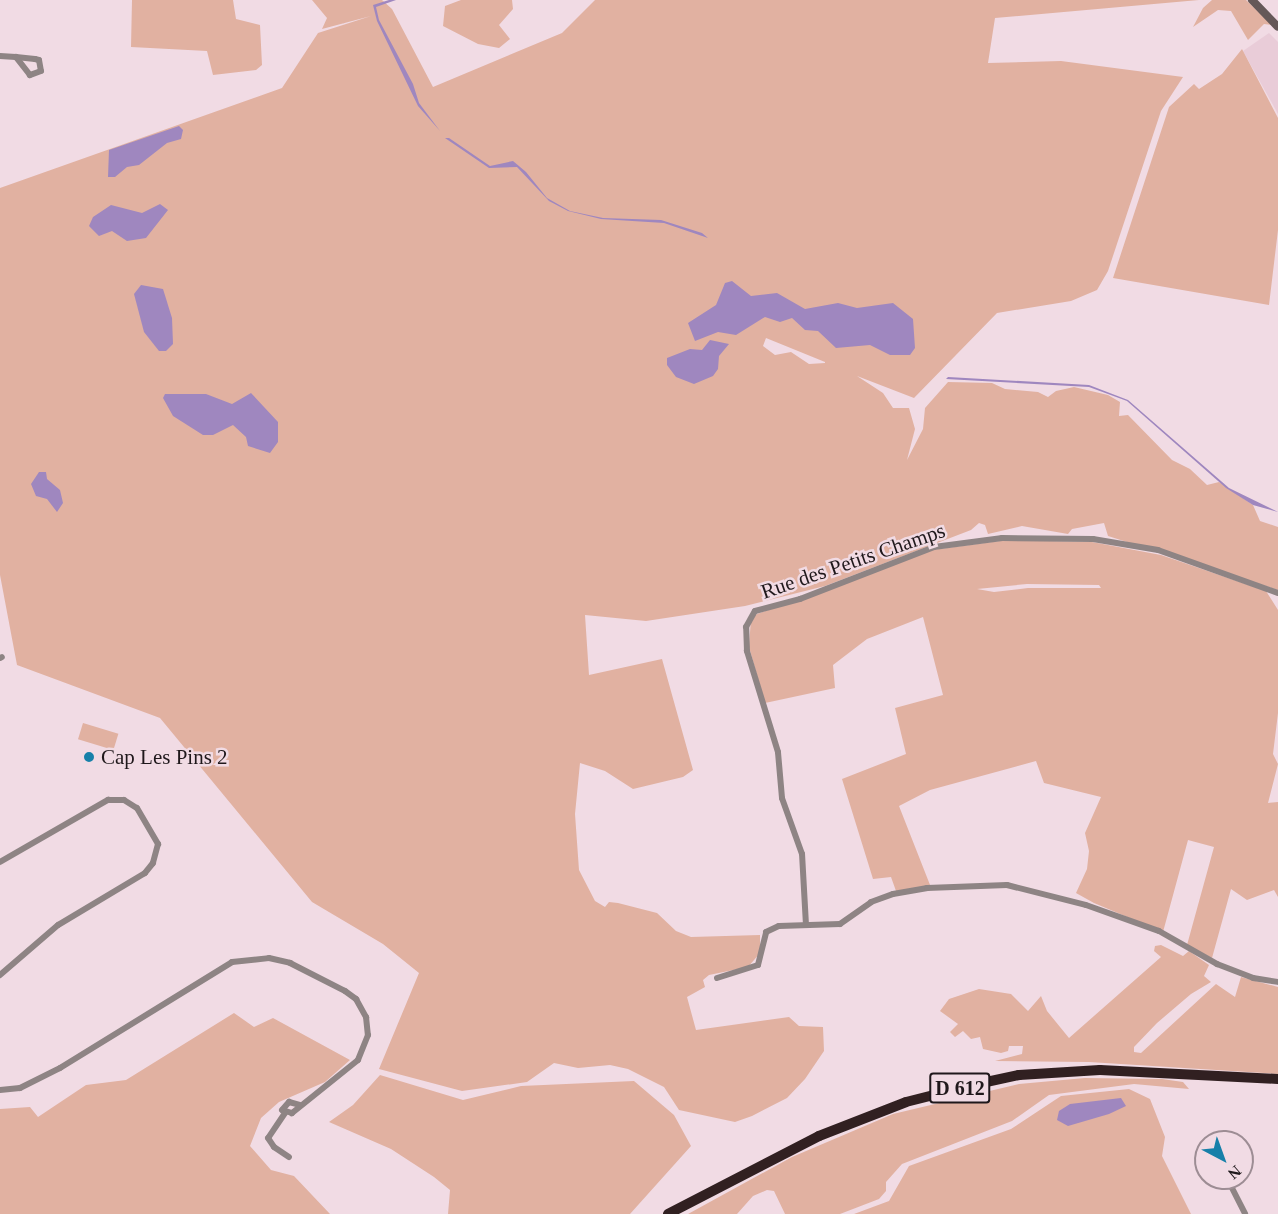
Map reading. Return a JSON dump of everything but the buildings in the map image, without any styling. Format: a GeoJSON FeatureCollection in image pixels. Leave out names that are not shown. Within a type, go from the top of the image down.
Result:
{"type":"FeatureCollection","features":[{"type":"Feature","properties":{"kind":"highway","name":"D 612"},"geometry":{"type":"LineString","coordinates":[[668,1214],[838,1128],[906,1102],[977,1083],[1019,1075],[1100,1070],[1278,1079]]}},
{"type":"Feature","properties":{"kind":"main road"},"geometry":{"type":"LineString","coordinates":[[1252,0],[1278,27]]}},
{"type":"Feature","properties":{"kind":"main road"},"geometry":{"type":"LineString","coordinates":[[1259,0],[1278,20]]}},
{"type":"Feature","properties":{"kind":"street"},"geometry":{"type":"LineString","coordinates":[[0,56],[16,57]]}},
{"type":"Feature","properties":{"kind":"street","name":"Rue des Petits Champs"},"geometry":{"type":"LineString","coordinates":[[806,925],[802,854],[782,798],[778,752],[747,651],[746,627],[755,611],[800,599],[934,547],[1002,538],[1093,539],[1158,550],[1278,593]]}},
{"type":"Feature","properties":{"kind":"street"},"geometry":{"type":"LineString","coordinates":[[0,862],[108,800],[129,802],[137,808],[158,844],[153,863],[145,873],[58,925],[0,975]]}},
{"type":"Feature","properties":{"kind":"street"},"geometry":{"type":"LineString","coordinates":[[717,978],[758,965],[766,932],[771,929],[840,924],[870,902],[893,894],[927,888],[1007,885],[1086,905],[1159,932],[1217,964],[1253,978],[1278,982]]}},
{"type":"Feature","properties":{"kind":"street"},"geometry":{"type":"LineString","coordinates":[[0,1090],[33,1083],[232,962],[255,958],[295,965],[345,991],[364,1011],[368,1029],[364,1048],[349,1070],[300,1105],[285,1103],[285,1113],[269,1133],[274,1147],[289,1157]]}},
{"type":"Feature","properties":{"kind":"street"},"geometry":{"type":"LineString","coordinates":[[1233,1190],[1245,1214]]}},
{"type":"Feature","properties":{"kind":"shaded area"},"geometry":{"type":"Polygon","coordinates":[[[132,0],[233,0],[236,19],[260,25],[262,65],[256,70],[213,75],[207,51],[131,47],[132,0]]]}},
{"type":"Feature","properties":{"kind":"shaded area"},"geometry":{"type":"Polygon","coordinates":[[[312,0],[382,0],[392,9],[433,87],[562,33],[595,0],[1199,0],[995,18],[988,63],[1061,61],[1183,77],[1161,111],[1108,271],[1097,290],[1071,301],[997,313],[914,398],[857,376],[883,393],[893,408],[909,408],[915,429],[907,460],[923,429],[925,408],[948,382],[992,383],[1005,389],[1038,392],[1048,397],[1056,391],[1074,387],[1108,395],[1120,402],[1119,416],[1128,415],[1172,460],[1190,469],[1207,485],[1219,482],[1253,505],[1260,521],[1278,527],[1278,590],[1108,536],[1104,523],[1072,529],[1068,534],[1022,526],[988,534],[985,525],[979,523],[971,530],[825,586],[745,606],[646,621],[585,615],[589,675],[662,659],[693,770],[683,777],[633,789],[605,771],[580,763],[575,814],[579,870],[595,901],[605,907],[609,902],[618,903],[657,913],[676,931],[691,937],[760,935],[760,953],[748,967],[709,975],[703,980],[705,987],[687,997],[696,1030],[789,1017],[799,1026],[823,1027],[824,1051],[805,1079],[787,1098],[752,1116],[735,1122],[679,1110],[664,1087],[628,1069],[610,1065],[578,1068],[554,1063],[527,1082],[462,1091],[379,1069],[419,973],[383,944],[312,902],[160,718],[17,665],[0,575],[0,188],[282,88],[318,33],[371,16],[322,29],[327,18],[312,0]],[[766,338],[763,346],[775,355],[791,352],[809,364],[825,362],[766,338]]]}},
{"type":"Feature","properties":{"kind":"shaded area"},"geometry":{"type":"Polygon","coordinates":[[[396,0],[376,7],[379,20],[413,84],[419,103],[440,131],[418,106],[377,21],[373,5],[396,0]]]}},
{"type":"Feature","properties":{"kind":"shaded area"},"geometry":{"type":"Polygon","coordinates":[[[461,0],[512,0],[513,9],[499,25],[510,39],[499,48],[478,44],[443,26],[445,6],[461,0]]]}},
{"type":"Feature","properties":{"kind":"shaded area"},"geometry":{"type":"Polygon","coordinates":[[[1212,0],[1246,0],[1272,25],[1264,24],[1248,40],[1231,11],[1218,10],[1193,27],[1203,8],[1212,0]]]}},
{"type":"Feature","properties":{"kind":"shaded area"},"geometry":{"type":"Polygon","coordinates":[[[1269,33],[1278,42],[1278,114],[1243,51],[1269,33]]]}},
{"type":"Feature","properties":{"kind":"shaded area"},"geometry":{"type":"Polygon","coordinates":[[[1242,49],[1278,118],[1278,230],[1269,305],[1113,278],[1169,107],[1194,84],[1199,89],[1222,74],[1242,49]]]}},
{"type":"Feature","properties":{"kind":"shaded area"},"geometry":{"type":"Polygon","coordinates":[[[179,126],[183,130],[181,139],[167,143],[139,165],[127,167],[115,177],[108,177],[109,150],[179,126]]]}},
{"type":"Feature","properties":{"kind":"shaded area"},"geometry":{"type":"Polygon","coordinates":[[[445,138],[449,138],[490,166],[513,161],[526,172],[547,198],[570,211],[603,218],[661,220],[702,233],[708,238],[664,223],[601,219],[568,211],[549,201],[517,167],[489,168],[445,138]]]}},
{"type":"Feature","properties":{"kind":"shaded area"},"geometry":{"type":"Polygon","coordinates":[[[160,204],[168,210],[146,238],[127,241],[112,231],[99,236],[89,226],[93,217],[111,205],[142,213],[160,204]]]}},
{"type":"Feature","properties":{"kind":"shaded area"},"geometry":{"type":"Polygon","coordinates":[[[732,281],[751,296],[777,293],[805,309],[838,303],[857,308],[893,303],[913,319],[915,348],[910,355],[890,355],[870,345],[836,348],[818,331],[805,330],[792,318],[780,322],[765,317],[736,335],[718,332],[695,341],[688,323],[716,305],[725,283],[732,281]]]}},
{"type":"Feature","properties":{"kind":"shaded area"},"geometry":{"type":"Polygon","coordinates":[[[141,285],[163,289],[172,318],[173,344],[166,351],[159,351],[144,332],[134,294],[141,285]]]}},
{"type":"Feature","properties":{"kind":"shaded area"},"geometry":{"type":"Polygon","coordinates":[[[710,340],[729,344],[719,356],[718,369],[713,376],[694,384],[676,377],[667,365],[667,358],[690,349],[702,350],[710,340]]]}},
{"type":"Feature","properties":{"kind":"shaded area"},"geometry":{"type":"Polygon","coordinates":[[[948,377],[1089,385],[1128,400],[1229,488],[1278,512],[1253,505],[1226,488],[1127,401],[1089,387],[946,379],[948,377]]]}},
{"type":"Feature","properties":{"kind":"shaded area"},"geometry":{"type":"Polygon","coordinates":[[[251,393],[278,422],[278,442],[270,453],[248,446],[246,437],[233,425],[213,435],[203,435],[173,416],[163,398],[165,394],[206,394],[232,404],[251,393]]]}},
{"type":"Feature","properties":{"kind":"shaded area"},"geometry":{"type":"Polygon","coordinates":[[[39,472],[46,472],[47,479],[60,490],[63,503],[57,512],[47,499],[36,496],[31,484],[39,472]]]}},
{"type":"Feature","properties":{"kind":"shaded area"},"geometry":{"type":"Polygon","coordinates":[[[1007,540],[1092,542],[1161,555],[1266,591],[1278,610],[1278,713],[1273,754],[1278,764],[1268,803],[1278,802],[1278,897],[1274,890],[1247,900],[1231,889],[1212,958],[1187,945],[1214,847],[1188,840],[1163,932],[1094,903],[1076,893],[1087,869],[1089,851],[1085,833],[1101,797],[1044,783],[1036,761],[930,790],[899,806],[932,890],[896,891],[891,877],[873,879],[842,779],[906,754],[895,708],[943,695],[923,617],[867,639],[833,665],[835,688],[765,703],[749,647],[751,618],[932,550],[1007,540]],[[1027,584],[977,589],[994,592],[1028,588],[1101,588],[1099,585],[1027,584]]]}},
{"type":"Feature","properties":{"kind":"shaded area"},"geometry":{"type":"Polygon","coordinates":[[[83,723],[118,734],[113,750],[78,739],[83,723]]]}},
{"type":"Feature","properties":{"kind":"shaded area"},"geometry":{"type":"Polygon","coordinates":[[[1161,945],[1183,956],[1189,951],[1209,965],[1204,976],[1211,982],[1191,994],[1157,1023],[1134,1047],[1134,1052],[1141,1053],[1216,984],[1235,997],[1241,977],[1278,987],[1278,1074],[1089,1062],[995,1061],[1022,1054],[1023,1046],[1009,1046],[1008,1051],[1001,1053],[983,1049],[980,1037],[971,1039],[963,1031],[955,1037],[950,1032],[958,1024],[940,1011],[949,999],[979,989],[1011,994],[1028,1011],[1041,996],[1047,1011],[1069,1038],[1161,957],[1154,951],[1155,946],[1161,945]]]}},
{"type":"Feature","properties":{"kind":"shaded area"},"geometry":{"type":"Polygon","coordinates":[[[234,1013],[254,1027],[273,1018],[350,1060],[325,1082],[279,1102],[261,1118],[250,1146],[271,1170],[294,1176],[330,1214],[0,1214],[0,1109],[30,1107],[38,1117],[86,1085],[126,1080],[234,1013]]]}},
{"type":"Feature","properties":{"kind":"shaded area"},"geometry":{"type":"Polygon","coordinates":[[[380,1075],[463,1100],[521,1086],[634,1081],[674,1115],[691,1146],[630,1214],[448,1214],[450,1190],[434,1177],[391,1149],[329,1122],[353,1105],[380,1075]]]}},
{"type":"Feature","properties":{"kind":"shaded area"},"geometry":{"type":"Polygon","coordinates":[[[1085,1078],[1162,1079],[1183,1082],[1189,1089],[1134,1084],[1049,1095],[1012,1121],[902,1164],[886,1182],[886,1191],[879,1199],[840,1214],[785,1214],[774,1191],[767,1190],[753,1196],[737,1214],[688,1214],[792,1157],[893,1114],[1019,1084],[1085,1078]]]}},
{"type":"Feature","properties":{"kind":"shaded area"},"geometry":{"type":"Polygon","coordinates":[[[1129,1089],[1150,1099],[1165,1137],[1162,1156],[1191,1214],[854,1214],[889,1201],[909,1166],[1011,1129],[1061,1096],[1129,1089]]]}},
{"type":"Feature","properties":{"kind":"shaded area"},"geometry":{"type":"Polygon","coordinates":[[[1121,1098],[1126,1106],[1109,1114],[1068,1126],[1057,1120],[1059,1111],[1070,1104],[1121,1098]]]}},
{"type":"Feature","properties":{"kind":"place","name":"Cap Les Pins 2"},"geometry":{"type":"Point","coordinates":[89,757]}}]}
